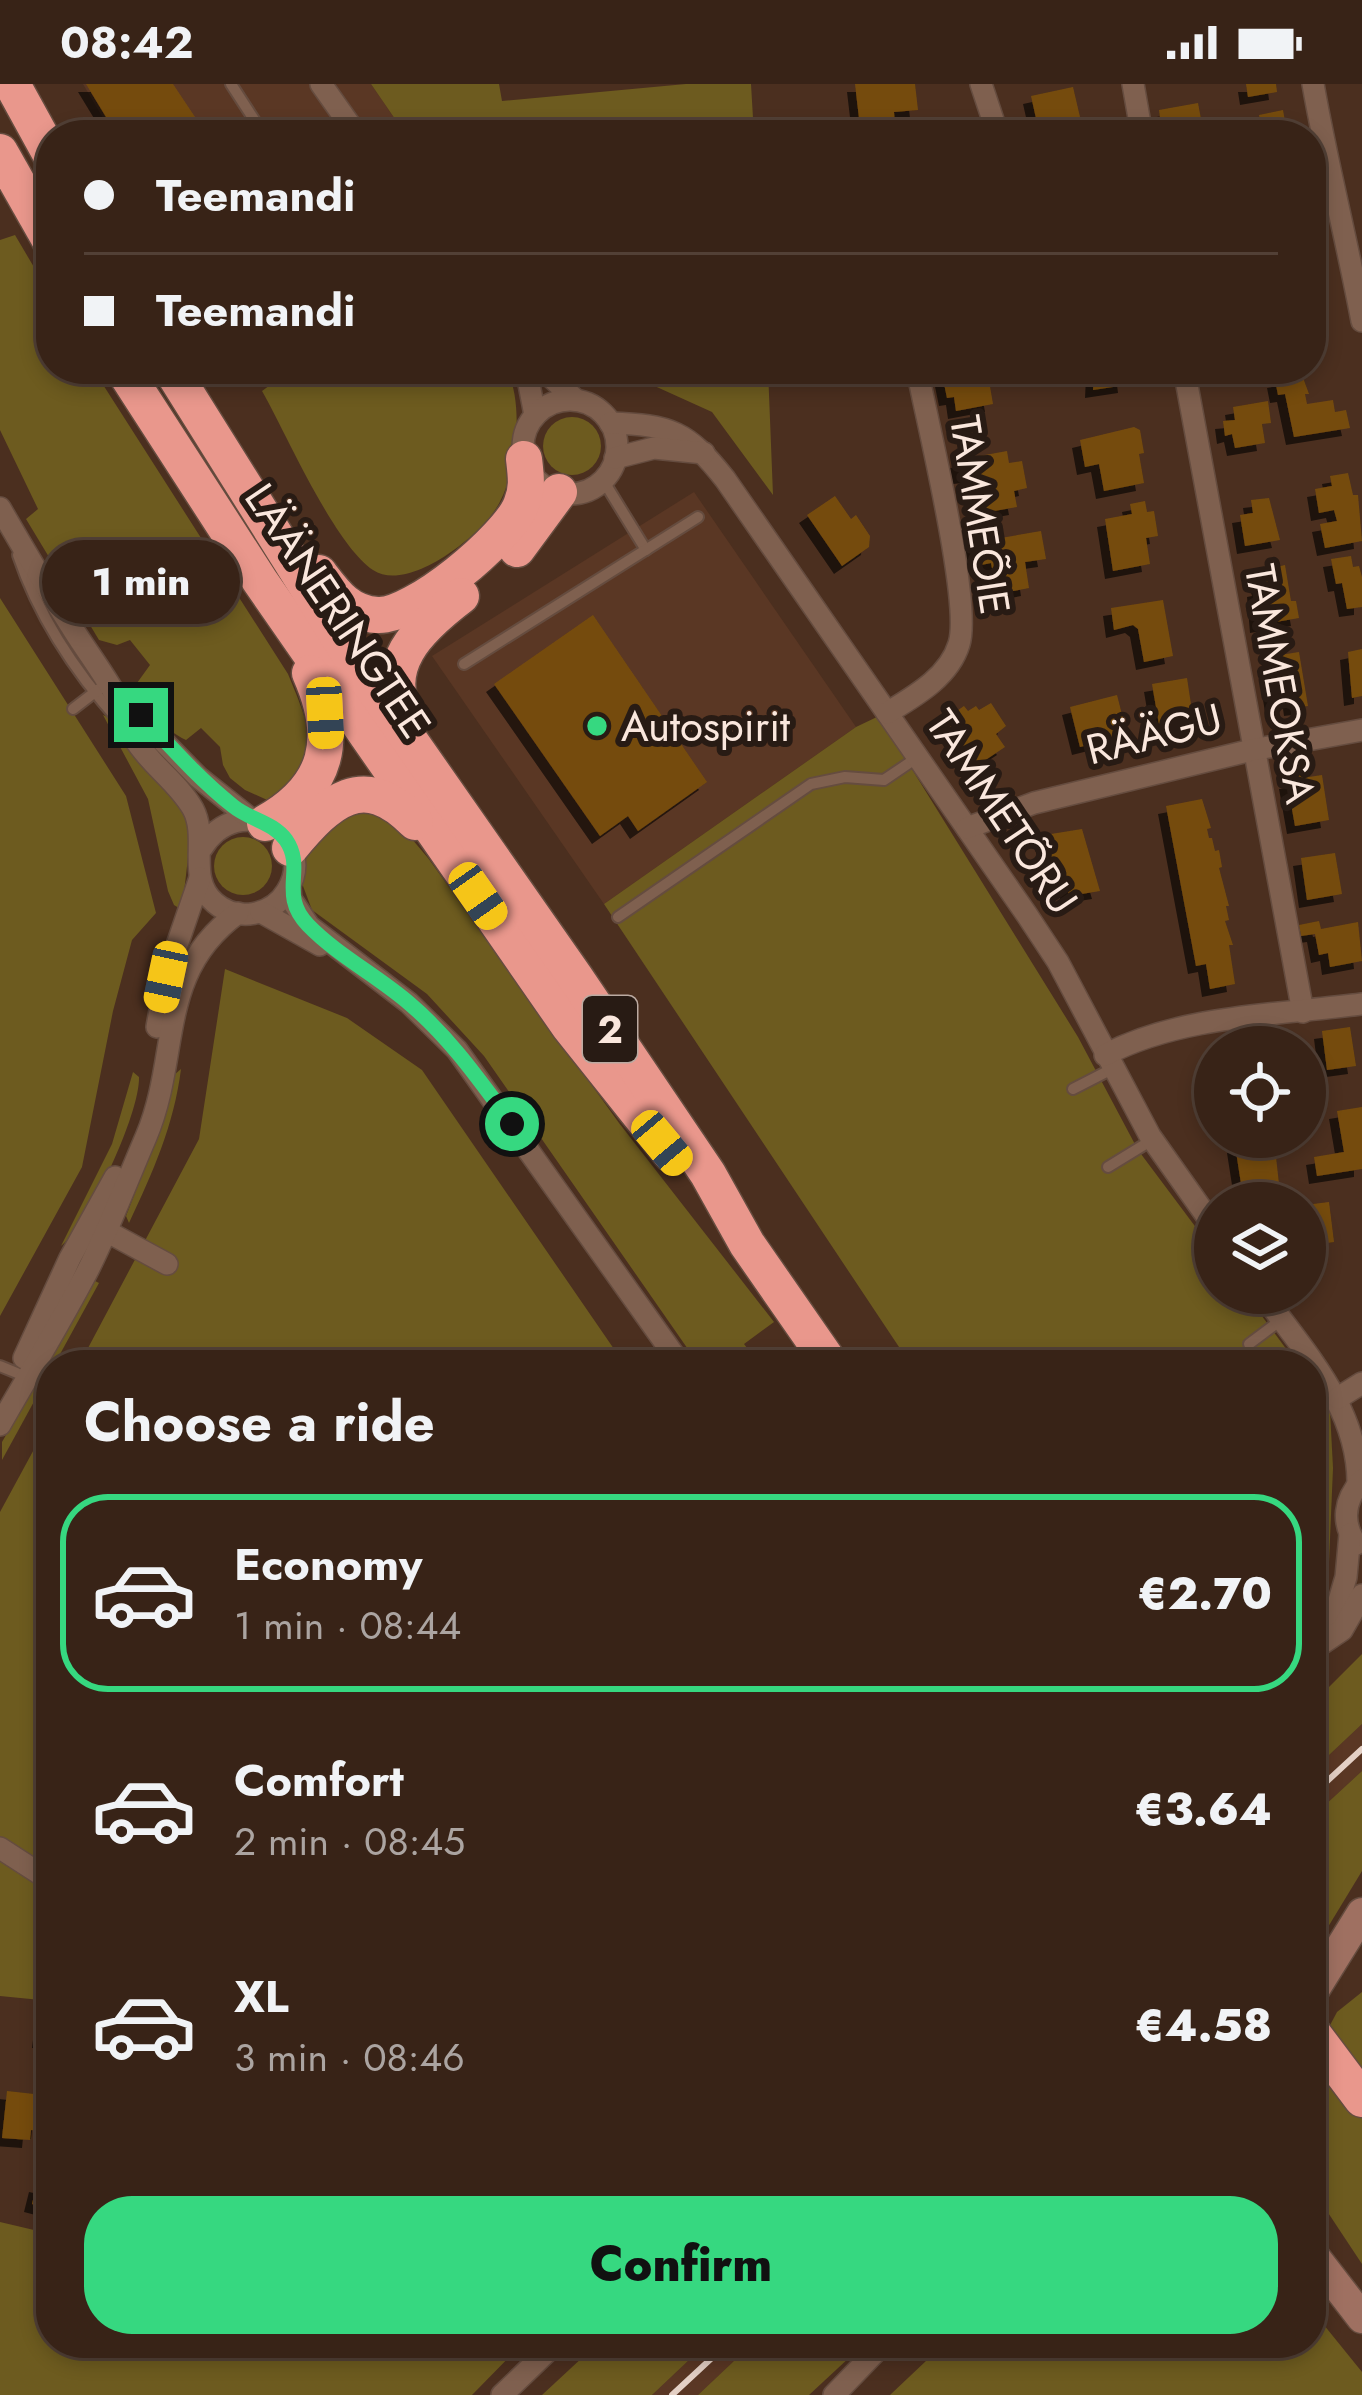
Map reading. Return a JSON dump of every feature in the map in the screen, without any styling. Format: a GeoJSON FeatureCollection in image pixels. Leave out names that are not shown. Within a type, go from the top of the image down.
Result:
{"type":"FeatureCollection","features":[{"type":"Feature","properties":{"kind":"highway"},"geometry":{"type":"LineString","coordinates":[[12,84],[36,128]]}},
{"type":"Feature","properties":{"kind":"highway"},"geometry":{"type":"LineString","coordinates":[[0,152],[36,216]]}},
{"type":"Feature","properties":{"kind":"highway","name":"LÄÄNERINGTEE"},"geometry":{"type":"LineString","coordinates":[[133,384],[260,581],[594,1059],[747,1244]]}},
{"type":"Feature","properties":{"kind":"highway","name":"LÄÄNERINGTEE"},"geometry":{"type":"LineString","coordinates":[[180,384],[348,652],[708,1174],[747,1244],[820,1350]]}},
{"type":"Feature","properties":{"kind":"highway"},"geometry":{"type":"LineString","coordinates":[[207,428],[347,606],[382,616],[418,602],[506,528],[520,508],[527,483],[524,459]]}},
{"type":"Feature","properties":{"kind":"highway"},"geometry":{"type":"LineString","coordinates":[[466,818],[404,714],[397,677],[400,658],[415,635],[511,556],[559,492]]}},
{"type":"Feature","properties":{"kind":"highway"},"geometry":{"type":"LineString","coordinates":[[260,581],[314,682],[325,713],[326,739],[318,774],[304,797],[269,830]]}},
{"type":"Feature","properties":{"kind":"highway"},"geometry":{"type":"LineString","coordinates":[[269,830],[316,817],[338,800],[380,796],[395,802],[456,863]]}},
{"type":"Feature","properties":{"kind":"highway"},"geometry":{"type":"LineString","coordinates":[[1326,2051],[1362,2099]]}},
{"type":"Feature","properties":{"kind":"street"},"geometry":{"type":"LineString","coordinates":[[321,84],[346,120]]}},
{"type":"Feature","properties":{"kind":"street"},"geometry":{"type":"LineString","coordinates":[[981,84],[993,120]]}},
{"type":"Feature","properties":{"kind":"street"},"geometry":{"type":"LineString","coordinates":[[1132,84],[1139,120]]}},
{"type":"Feature","properties":{"kind":"street"},"geometry":{"type":"LineString","coordinates":[[1313,84],[1320,120]]}},
{"type":"Feature","properties":{"kind":"street"},"geometry":{"type":"LineString","coordinates":[[1326,150],[1362,321]]}},
{"type":"Feature","properties":{"kind":"street"},"geometry":{"type":"LineString","coordinates":[[1326,190],[1334,190]]}},
{"type":"Feature","properties":{"kind":"street"},"geometry":{"type":"LineString","coordinates":[[529,384],[535,415]]}},
{"type":"Feature","properties":{"kind":"street"},"geometry":{"type":"LineString","coordinates":[[558,384],[576,400],[602,412],[616,436],[615,458],[603,480],[575,494],[537,481],[524,459],[526,428],[535,415],[548,405],[576,400]]}},
{"type":"Feature","properties":{"kind":"street","name":"TAMMEÕIE"},"geometry":{"type":"LineString","coordinates":[[887,713],[928,687],[944,670],[954,656],[962,626],[920,384]]}},
{"type":"Feature","properties":{"kind":"street","name":"TAMMEOKSA"},"geometry":{"type":"LineString","coordinates":[[1187,384],[1303,1012]]}},
{"type":"Feature","properties":{"kind":"street","name":"TAMMETÕRU"},"geometry":{"type":"LineString","coordinates":[[610,423],[676,430],[704,453],[1058,962],[1152,1140],[1194,1199]]}},
{"type":"Feature","properties":{"kind":"street"},"geometry":{"type":"LineString","coordinates":[[615,458],[654,448],[704,453]]}},
{"type":"Feature","properties":{"kind":"street"},"geometry":{"type":"LineString","coordinates":[[2,510],[134,738],[192,807],[202,848],[200,878],[166,977],[146,1109],[97,1226],[88,1269],[42,1350]]}},
{"type":"Feature","properties":{"kind":"street"},"geometry":{"type":"LineString","coordinates":[[0,1402],[8,1369],[97,1226],[148,1132],[172,1016],[188,968],[205,940],[249,913],[273,907],[290,887],[294,874],[269,830],[198,777],[141,715],[105,690]]}},
{"type":"Feature","properties":{"kind":"street","name":"RÄÄGU"},"geometry":{"type":"LineString","coordinates":[[967,828],[1034,803],[1362,730]]}},
{"type":"Feature","properties":{"kind":"street"},"geometry":{"type":"LineString","coordinates":[[202,848],[222,826],[269,830]]}},
{"type":"Feature","properties":{"kind":"street"},"geometry":{"type":"LineString","coordinates":[[200,878],[216,904],[249,913],[343,954]]}},
{"type":"Feature","properties":{"kind":"street"},"geometry":{"type":"LineString","coordinates":[[290,887],[300,916],[409,1003],[457,1049],[670,1350]]}},
{"type":"Feature","properties":{"kind":"street"},"geometry":{"type":"LineString","coordinates":[[1109,1062],[1136,1038],[1183,1027],[1362,1004]]}},
{"type":"Feature","properties":{"kind":"street"},"geometry":{"type":"LineString","coordinates":[[97,1226],[166,1264]]}},
{"type":"Feature","properties":{"kind":"street"},"geometry":{"type":"LineString","coordinates":[[1277,1314],[1303,1350]]}},
{"type":"Feature","properties":{"kind":"street"},"geometry":{"type":"LineString","coordinates":[[0,1425],[36,1361]]}},
{"type":"Feature","properties":{"kind":"street"},"geometry":{"type":"LineString","coordinates":[[1326,1382],[1362,1418]]}},
{"type":"Feature","properties":{"kind":"street"},"geometry":{"type":"LineString","coordinates":[[1338,1398],[1362,1383]]}},
{"type":"Feature","properties":{"kind":"street"},"geometry":{"type":"LineString","coordinates":[[1326,1627],[1356,1542],[1346,1508],[1360,1482],[1356,1447],[1338,1398]]}},
{"type":"Feature","properties":{"kind":"street"},"geometry":{"type":"LineString","coordinates":[[1326,1640],[1342,1630],[1362,1595]]}},
{"type":"Feature","properties":{"kind":"street"},"geometry":{"type":"LineString","coordinates":[[0,1848],[36,1871]]}},
{"type":"Feature","properties":{"kind":"street"},"geometry":{"type":"LineString","coordinates":[[1326,1978],[1351,1950],[1362,1912]]}},
{"type":"Feature","properties":{"kind":"street"},"geometry":{"type":"LineString","coordinates":[[1326,2271],[1362,2318]]}},
{"type":"Feature","properties":{"kind":"street"},"geometry":{"type":"LineString","coordinates":[[502,2395],[540,2358]]}},
{"type":"Feature","properties":{"kind":"street"},"geometry":{"type":"LineString","coordinates":[[834,2395],[870,2358]]}},
{"type":"Feature","properties":{"kind":"lane"},"geometry":{"type":"LineString","coordinates":[[231,84],[254,120]]}},
{"type":"Feature","properties":{"kind":"lane"},"geometry":{"type":"LineString","coordinates":[[603,480],[646,550]]}},
{"type":"Feature","properties":{"kind":"lane"},"geometry":{"type":"LineString","coordinates":[[464,664],[698,517]]}},
{"type":"Feature","properties":{"kind":"lane"},"geometry":{"type":"LineString","coordinates":[[74,709],[105,690]]}},
{"type":"Feature","properties":{"kind":"lane"},"geometry":{"type":"LineString","coordinates":[[618,917],[811,784],[845,777],[884,780],[918,757]]}},
{"type":"Feature","properties":{"kind":"lane"},"geometry":{"type":"LineString","coordinates":[[1073,1089],[1109,1062]]}},
{"type":"Feature","properties":{"kind":"lane"},"geometry":{"type":"LineString","coordinates":[[1108,1167],[1152,1140]]}},
{"type":"Feature","properties":{"kind":"lane"},"geometry":{"type":"LineString","coordinates":[[1249,1344],[1281,1320]]}},
{"type":"Feature","properties":{"kind":"shaded area"},"geometry":{"type":"Polygon","coordinates":[[[83,84],[371,84],[396,120],[104,120],[83,84]]]}},
{"type":"Feature","properties":{"kind":"shaded area"},"geometry":{"type":"Polygon","coordinates":[[[371,84],[499,84],[502,101],[686,84],[751,84],[753,120],[396,120],[371,84]]]}},
{"type":"Feature","properties":{"kind":"shaded area"},"geometry":{"type":"Polygon","coordinates":[[[15,235],[36,271],[36,384],[103,384],[288,674],[308,742],[299,768],[274,803],[230,778],[220,747],[201,728],[186,740],[156,716],[137,683],[150,665],[130,640],[117,645],[99,640],[26,519],[38,509],[0,430],[0,240],[15,235]]]}},
{"type":"Feature","properties":{"kind":"shaded area"},"geometry":{"type":"Polygon","coordinates":[[[272,384],[512,384],[516,440],[503,496],[486,522],[440,560],[404,574],[373,570],[327,514],[262,391],[272,384]]]}},
{"type":"Feature","properties":{"kind":"shaded area"},"geometry":{"type":"Polygon","coordinates":[[[650,384],[769,384],[773,495],[712,412],[650,384]]]}},
{"type":"Feature","properties":{"kind":"shaded area"},"geometry":{"type":"Polygon","coordinates":[[[572,417],[592,426],[601,446],[592,466],[572,475],[552,466],[543,446],[552,426],[572,417]]]}},
{"type":"Feature","properties":{"kind":"shaded area"},"geometry":{"type":"Polygon","coordinates":[[[694,492],[856,727],[604,904],[432,656],[694,492]]]}},
{"type":"Feature","properties":{"kind":"shaded area"},"geometry":{"type":"Polygon","coordinates":[[[0,598],[126,796],[156,913],[132,940],[82,1167],[0,1316],[0,598]]]}},
{"type":"Feature","properties":{"kind":"shaded area"},"geometry":{"type":"Polygon","coordinates":[[[103,715],[112,719],[186,813],[190,840],[182,910],[168,891],[148,799],[103,715]]]}},
{"type":"Feature","properties":{"kind":"shaded area"},"geometry":{"type":"Polygon","coordinates":[[[879,716],[1078,1037],[1138,1150],[1194,1225],[1194,1314],[1260,1314],[1287,1350],[901,1350],[604,904],[856,727],[879,716]]]}},
{"type":"Feature","properties":{"kind":"shaded area"},"geometry":{"type":"Polygon","coordinates":[[[366,809],[406,832],[428,858],[619,1123],[774,1322],[744,1344],[749,1350],[689,1350],[484,1056],[427,994],[312,910],[300,878],[305,858],[327,822],[366,809]]]}},
{"type":"Feature","properties":{"kind":"shaded area"},"geometry":{"type":"Polygon","coordinates":[[[243,837],[264,845],[272,866],[264,887],[243,895],[222,887],[214,866],[222,845],[243,837]]]}},
{"type":"Feature","properties":{"kind":"shaded area"},"geometry":{"type":"Polygon","coordinates":[[[225,969],[347,1018],[422,1070],[615,1350],[87,1350],[199,1139],[225,969]]]}},
{"type":"Feature","properties":{"kind":"shaded area"},"geometry":{"type":"Polygon","coordinates":[[[181,1069],[168,1129],[129,1223],[126,1216],[162,1124],[173,1076],[181,1069]]]}},
{"type":"Feature","properties":{"kind":"shaded area"},"geometry":{"type":"Polygon","coordinates":[[[133,1072],[139,1077],[137,1094],[122,1141],[85,1216],[61,1246],[112,1144],[133,1072]]]}},
{"type":"Feature","properties":{"kind":"shaded area"},"geometry":{"type":"Polygon","coordinates":[[[95,1281],[99,1283],[62,1350],[55,1350],[95,1281]]]}},
{"type":"Feature","properties":{"kind":"shaded area"},"geometry":{"type":"Polygon","coordinates":[[[36,1383],[36,1398],[2,1460],[2,1442],[36,1383]]]}},
{"type":"Feature","properties":{"kind":"shaded area"},"geometry":{"type":"Polygon","coordinates":[[[1326,1405],[1333,1468],[1326,1590],[1326,1405]]]}},
{"type":"Feature","properties":{"kind":"shaded area"},"geometry":{"type":"Polygon","coordinates":[[[36,1446],[36,2000],[0,1996],[0,1512],[36,1446]]]}},
{"type":"Feature","properties":{"kind":"shaded area"},"geometry":{"type":"Polygon","coordinates":[[[1362,1654],[1362,1724],[1326,1758],[1326,1690],[1362,1654]]]}},
{"type":"Feature","properties":{"kind":"shaded area"},"geometry":{"type":"Polygon","coordinates":[[[1362,1724],[1362,1771],[1326,1804],[1326,1758],[1362,1724]]]}},
{"type":"Feature","properties":{"kind":"shaded area"},"geometry":{"type":"Polygon","coordinates":[[[1362,1771],[1362,1871],[1326,1930],[1326,1804],[1362,1771]]]}},
{"type":"Feature","properties":{"kind":"shaded area"},"geometry":{"type":"Polygon","coordinates":[[[1362,1992],[1362,2264],[1326,2210],[1326,2033],[1337,2012],[1362,1992]]]}},
{"type":"Feature","properties":{"kind":"shaded area"},"geometry":{"type":"Polygon","coordinates":[[[0,2222],[36,2230],[36,2358],[508,2358],[472,2395],[0,2395],[0,2222]]]}},
{"type":"Feature","properties":{"kind":"shaded area"},"geometry":{"type":"Polygon","coordinates":[[[1326,2328],[1362,2372],[1362,2395],[890,2395],[929,2358],[1326,2358],[1326,2328]]]}},
{"type":"Feature","properties":{"kind":"shaded area"},"geometry":{"type":"Polygon","coordinates":[[[582,2358],[691,2358],[652,2395],[542,2395],[582,2358]]]}},
{"type":"Feature","properties":{"kind":"shaded area"},"geometry":{"type":"Polygon","coordinates":[[[691,2358],[737,2358],[698,2395],[652,2395],[691,2358]]]}},
{"type":"Feature","properties":{"kind":"shaded area"},"geometry":{"type":"Polygon","coordinates":[[[737,2358],[849,2358],[809,2395],[698,2395],[737,2358]]]}},
{"type":"Feature","properties":{"kind":"building"},"geometry":{"type":"Polygon","coordinates":[[[86,84],[173,84],[197,120],[108,120],[86,84]]]}},
{"type":"Feature","properties":{"kind":"building"},"geometry":{"type":"Polygon","coordinates":[[[855,84],[915,84],[918,110],[894,112],[895,120],[859,120],[855,84]]]}},
{"type":"Feature","properties":{"kind":"building"},"geometry":{"type":"Polygon","coordinates":[[[1246,84],[1276,84],[1277,92],[1248,97],[1246,84]]]}},
{"type":"Feature","properties":{"kind":"building"},"geometry":{"type":"Polygon","coordinates":[[[1073,87],[1080,117],[1036,120],[1031,96],[1073,87]]]}},
{"type":"Feature","properties":{"kind":"building"},"geometry":{"type":"Polygon","coordinates":[[[1198,103],[1201,120],[1160,120],[1159,110],[1198,103]]]}},
{"type":"Feature","properties":{"kind":"building"},"geometry":{"type":"Polygon","coordinates":[[[1283,110],[1285,120],[1260,120],[1259,115],[1283,110]]]}},
{"type":"Feature","properties":{"kind":"building"},"geometry":{"type":"Polygon","coordinates":[[[944,384],[990,384],[993,404],[956,411],[954,397],[947,398],[944,384]]]}},
{"type":"Feature","properties":{"kind":"building"},"geometry":{"type":"Polygon","coordinates":[[[1093,384],[1126,384],[1126,385],[1093,390],[1093,384]]]}},
{"type":"Feature","properties":{"kind":"building"},"geometry":{"type":"Polygon","coordinates":[[[1276,384],[1305,384],[1307,404],[1333,400],[1335,412],[1346,410],[1350,428],[1294,437],[1285,394],[1278,395],[1276,384]]]}},
{"type":"Feature","properties":{"kind":"building"},"geometry":{"type":"Polygon","coordinates":[[[1268,401],[1271,423],[1262,424],[1265,443],[1235,448],[1232,434],[1225,436],[1223,421],[1235,420],[1233,407],[1268,401]]]}},
{"type":"Feature","properties":{"kind":"building"},"geometry":{"type":"Polygon","coordinates":[[[1134,427],[1140,430],[1144,483],[1104,491],[1099,464],[1085,467],[1080,440],[1134,427]]]}},
{"type":"Feature","properties":{"kind":"building"},"geometry":{"type":"Polygon","coordinates":[[[1007,451],[1009,463],[1022,461],[1027,488],[1014,491],[1017,507],[977,514],[968,486],[971,475],[961,476],[958,460],[1007,451]]]}},
{"type":"Feature","properties":{"kind":"building"},"geometry":{"type":"Polygon","coordinates":[[[1348,473],[1353,495],[1358,495],[1362,541],[1325,548],[1320,524],[1337,521],[1334,510],[1319,513],[1315,489],[1332,486],[1330,476],[1348,473]]]}},
{"type":"Feature","properties":{"kind":"building"},"geometry":{"type":"Polygon","coordinates":[[[835,496],[870,536],[869,547],[842,566],[807,515],[835,496]]]}},
{"type":"Feature","properties":{"kind":"building"},"geometry":{"type":"Polygon","coordinates":[[[1269,498],[1280,540],[1245,546],[1240,515],[1253,513],[1251,500],[1269,498]]]}},
{"type":"Feature","properties":{"kind":"building"},"geometry":{"type":"Polygon","coordinates":[[[1145,501],[1147,512],[1154,511],[1158,536],[1146,538],[1150,564],[1113,571],[1105,519],[1132,514],[1130,504],[1145,501]]]}},
{"type":"Feature","properties":{"kind":"building"},"geometry":{"type":"Polygon","coordinates":[[[1041,531],[1046,559],[1025,562],[1029,588],[997,594],[991,563],[976,566],[972,543],[1041,531]]]}},
{"type":"Feature","properties":{"kind":"building"},"geometry":{"type":"Polygon","coordinates":[[[1351,556],[1362,577],[1362,607],[1347,609],[1331,559],[1351,556]]]}},
{"type":"Feature","properties":{"kind":"building"},"geometry":{"type":"Polygon","coordinates":[[[1285,565],[1299,618],[1258,625],[1255,589],[1260,588],[1255,572],[1285,565]]]}},
{"type":"Feature","properties":{"kind":"building"},"geometry":{"type":"Polygon","coordinates":[[[1163,600],[1173,656],[1144,662],[1138,629],[1133,625],[1114,630],[1111,608],[1163,600]]]}},
{"type":"Feature","properties":{"kind":"building","name":"Autospirit"},"geometry":{"type":"Polygon","coordinates":[[[593,615],[707,782],[638,831],[628,816],[600,836],[494,684],[593,615]]]}},
{"type":"Feature","properties":{"kind":"building"},"geometry":{"type":"Polygon","coordinates":[[[1362,649],[1362,696],[1352,698],[1348,652],[1362,649]]]}},
{"type":"Feature","properties":{"kind":"building"},"geometry":{"type":"Polygon","coordinates":[[[1299,652],[1308,706],[1292,708],[1291,701],[1273,704],[1269,680],[1277,678],[1274,656],[1299,652]]]}},
{"type":"Feature","properties":{"kind":"building"},"geometry":{"type":"Polygon","coordinates":[[[1187,678],[1195,731],[1161,736],[1152,684],[1187,678]]]}},
{"type":"Feature","properties":{"kind":"building"},"geometry":{"type":"Polygon","coordinates":[[[1117,695],[1131,750],[1104,757],[1100,742],[1080,747],[1070,707],[1117,695]]]}},
{"type":"Feature","properties":{"kind":"building"},"geometry":{"type":"Polygon","coordinates":[[[991,703],[1006,726],[996,734],[1005,747],[975,767],[947,725],[955,720],[951,715],[964,706],[968,711],[976,706],[979,710],[991,703]]]}},
{"type":"Feature","properties":{"kind":"building"},"geometry":{"type":"Polygon","coordinates":[[[1307,770],[1309,777],[1322,775],[1329,820],[1295,826],[1287,781],[1307,770]]]}},
{"type":"Feature","properties":{"kind":"building"},"geometry":{"type":"Polygon","coordinates":[[[1202,799],[1211,828],[1207,829],[1209,838],[1215,851],[1219,850],[1229,906],[1229,920],[1225,921],[1233,945],[1229,945],[1235,984],[1210,989],[1206,964],[1196,966],[1166,806],[1202,799]]]}},
{"type":"Feature","properties":{"kind":"building"},"geometry":{"type":"Polygon","coordinates":[[[1082,829],[1100,891],[1069,896],[1067,886],[1059,887],[1043,842],[1052,839],[1051,834],[1082,829]]]}},
{"type":"Feature","properties":{"kind":"building"},"geometry":{"type":"Polygon","coordinates":[[[1335,853],[1342,894],[1307,900],[1301,858],[1335,853]]]}},
{"type":"Feature","properties":{"kind":"building"},"geometry":{"type":"Polygon","coordinates":[[[1319,921],[1321,929],[1358,922],[1362,961],[1330,967],[1328,953],[1319,955],[1315,934],[1301,936],[1299,925],[1319,921]]]}},
{"type":"Feature","properties":{"kind":"building"},"geometry":{"type":"Polygon","coordinates":[[[1350,1027],[1356,1066],[1327,1070],[1326,1030],[1350,1027]]]}},
{"type":"Feature","properties":{"kind":"building"},"geometry":{"type":"Polygon","coordinates":[[[1362,1107],[1362,1169],[1317,1176],[1314,1158],[1344,1152],[1337,1111],[1362,1107]]]}},
{"type":"Feature","properties":{"kind":"building"},"geometry":{"type":"Polygon","coordinates":[[[1237,1158],[1276,1158],[1279,1182],[1241,1182],[1237,1158]]]}},
{"type":"Feature","properties":{"kind":"building"},"geometry":{"type":"Polygon","coordinates":[[[1326,1202],[1334,1242],[1326,1243],[1326,1202]]]}},
{"type":"Feature","properties":{"kind":"building"},"geometry":{"type":"Polygon","coordinates":[[[7,2091],[34,2094],[36,2131],[31,2130],[30,2140],[2,2138],[7,2091]]]}},
{"type":"Feature","properties":{"kind":"railway"},"geometry":{"type":"LineString","coordinates":[[1326,1782],[1362,1749]]}},
{"type":"Feature","properties":{"kind":"railway"},"geometry":{"type":"LineString","coordinates":[[672,2395],[712,2358]]}},
{"type":"Feature","properties":{"kind":"place","name":"Autospirit"},"geometry":{"type":"Point","coordinates":[597,726]}},
{"type":"Feature","properties":{"kind":"route"},"geometry":{"type":"LineString","coordinates":[[141,715],[198,777],[232,806],[284,837],[294,861],[291,899],[300,916],[409,1003],[457,1049],[512,1124]]}}]}
